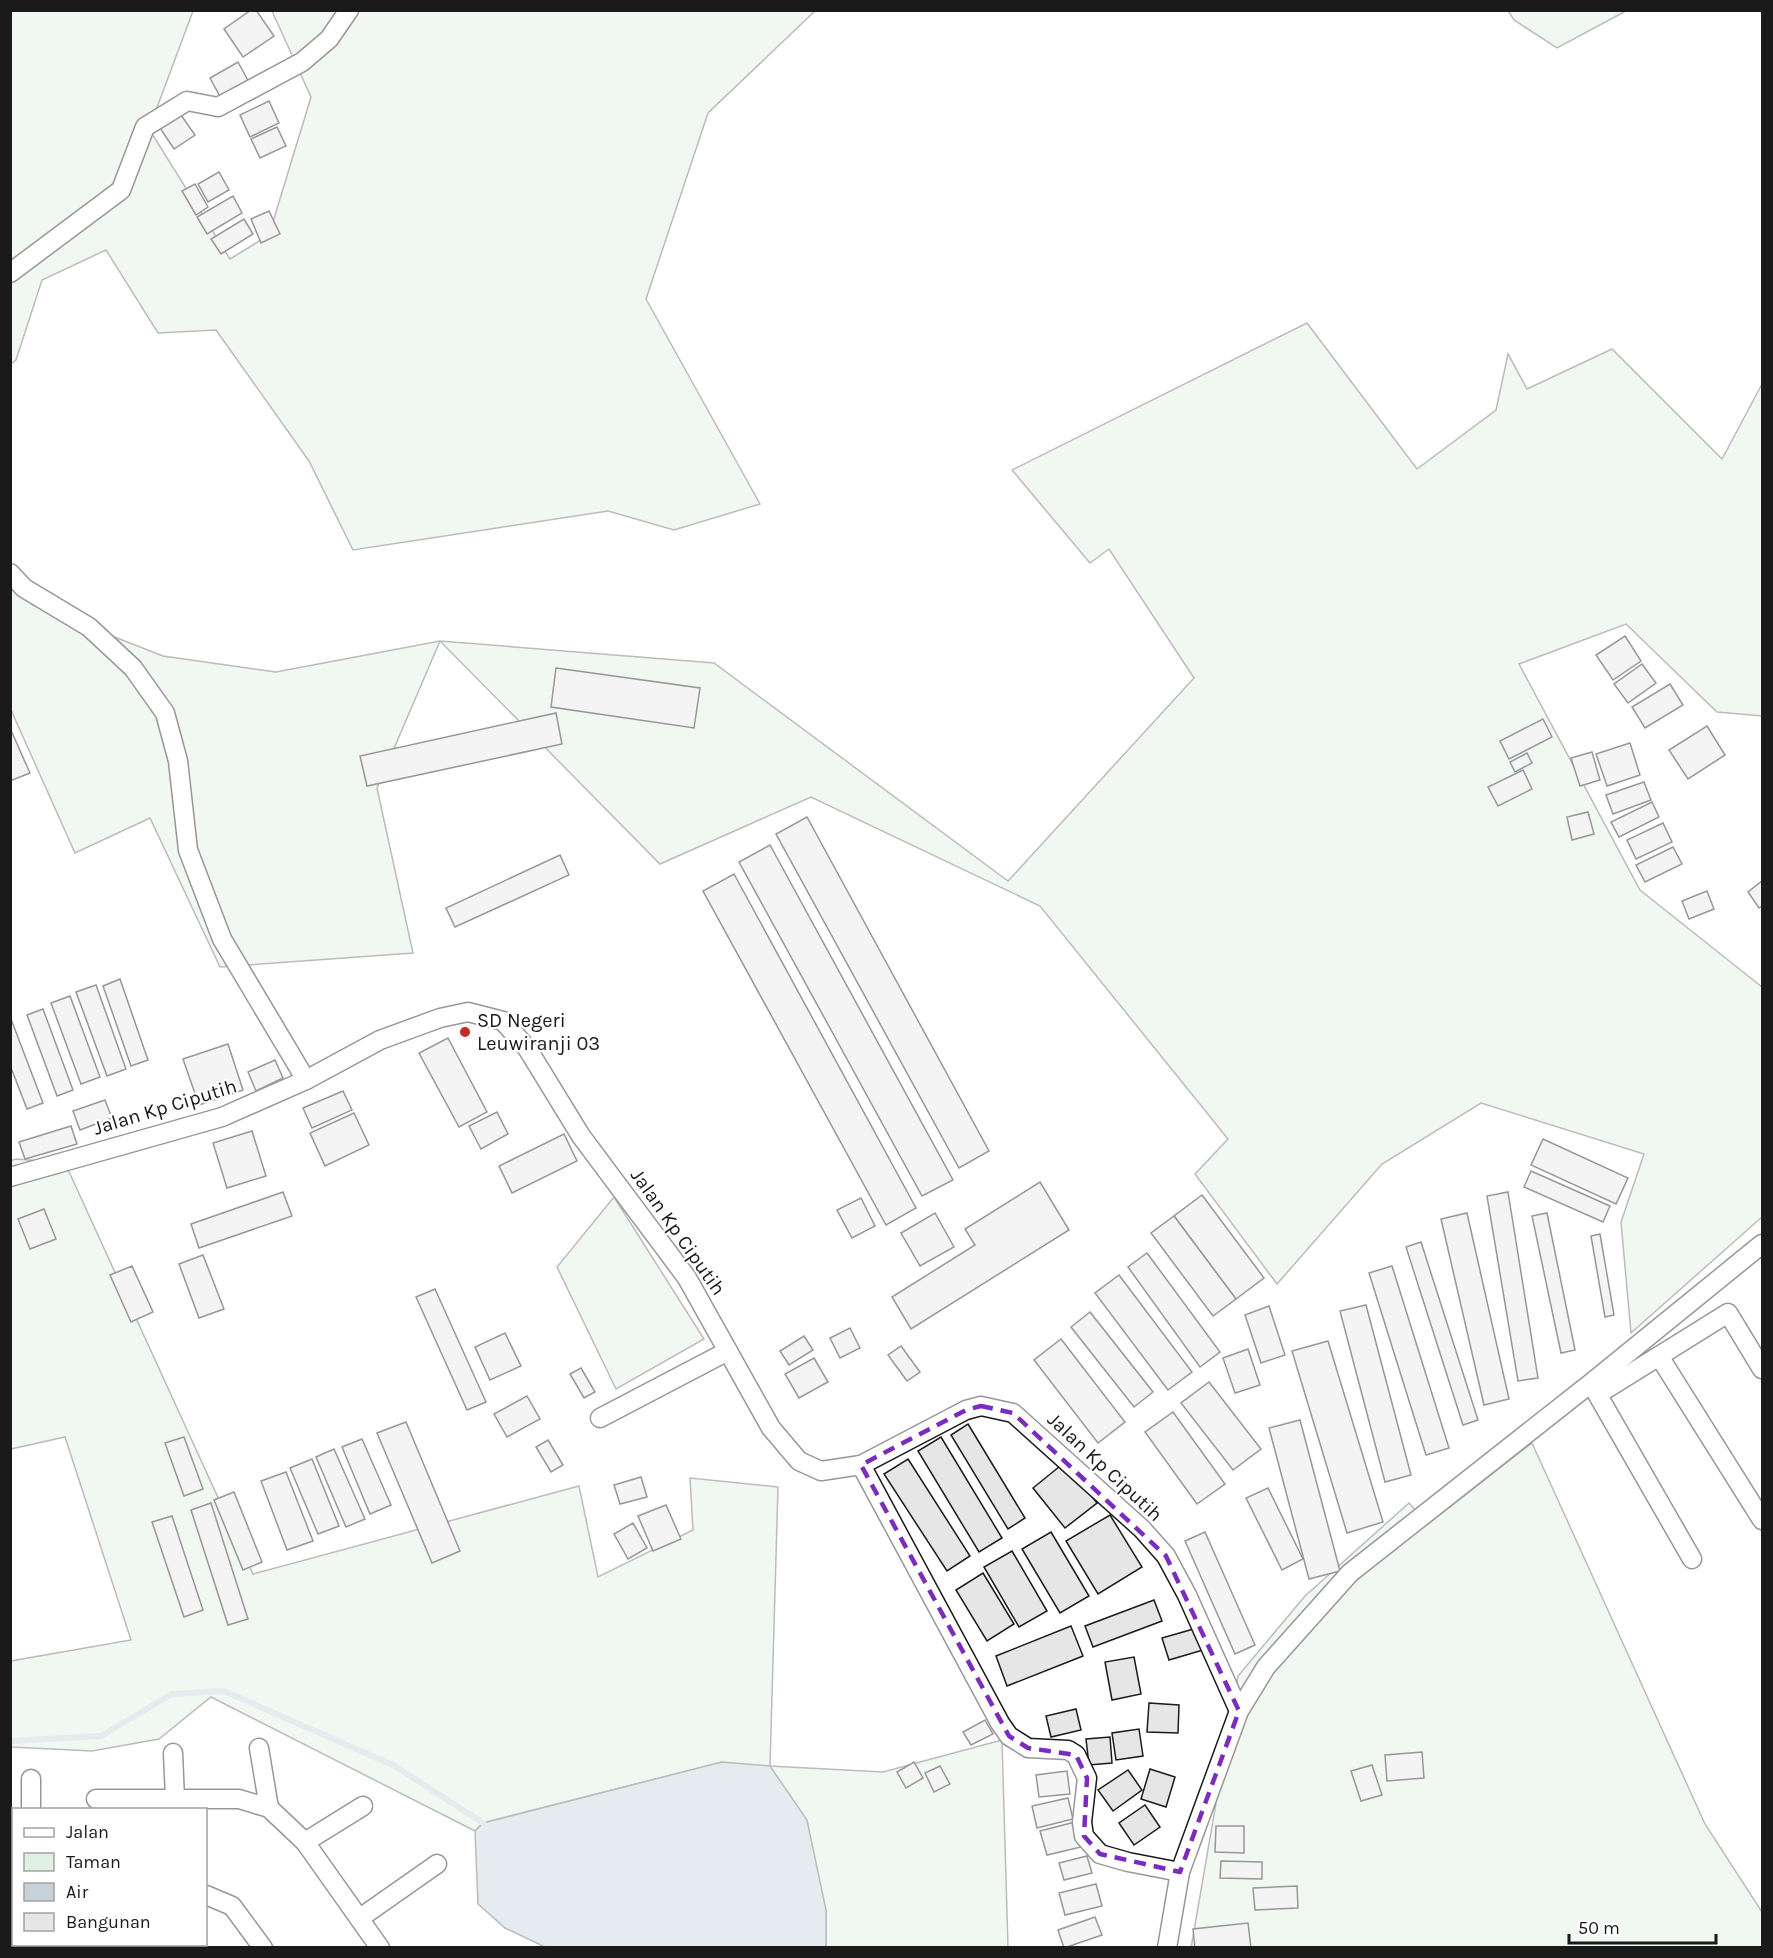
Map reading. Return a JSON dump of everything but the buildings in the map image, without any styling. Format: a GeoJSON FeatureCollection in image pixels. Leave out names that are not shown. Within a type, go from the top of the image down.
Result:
{"type":"FeatureCollection","features":[{"type":"Feature","properties":{"kind":"street"},"geometry":{"type":"LineString","coordinates":[[10,273],[121,190],[145,127],[187,101],[218,107],[302,62],[329,39],[350,10]]}},
{"type":"Feature","properties":{"kind":"street"},"geometry":{"type":"LineString","coordinates":[[10,573],[24,588],[89,627],[133,668],[165,713],[178,761],[188,849],[222,939],[306,1080]]}},
{"type":"Feature","properties":{"kind":"street","name":"Jalan Kp Ciputih"},"geometry":{"type":"LineString","coordinates":[[10,1177],[222,1117],[306,1080],[380,1040],[440,1018],[468,1012],[503,1021],[527,1048],[581,1136],[687,1278],[771,1428],[799,1461],[821,1471],[861,1465],[966,1410],[981,1406],[1013,1413],[1142,1529],[1166,1556],[1187,1595],[1239,1711]]}},
{"type":"Feature","properties":{"kind":"street"},"geometry":{"type":"LineString","coordinates":[[1167,1947],[1180,1872],[1239,1711],[1266,1667],[1350,1573],[1594,1388],[1762,1244]]}},
{"type":"Feature","properties":{"kind":"street"},"geometry":{"type":"LineString","coordinates":[[1594,1388],[1659,1356],[1728,1314],[1762,1369]]}},
{"type":"Feature","properties":{"kind":"street"},"geometry":{"type":"LineString","coordinates":[[600,1418],[728,1351]]}},
{"type":"Feature","properties":{"kind":"street"},"geometry":{"type":"LineString","coordinates":[[1659,1356],[1762,1520]]}},
{"type":"Feature","properties":{"kind":"street"},"geometry":{"type":"LineString","coordinates":[[1594,1388],[1692,1559]]}},
{"type":"Feature","properties":{"kind":"street"},"geometry":{"type":"LineString","coordinates":[[861,1465],[1009,1736],[1028,1748],[1068,1750],[1076,1755],[1087,1778],[1082,1822],[1084,1836],[1100,1854],[1180,1872]]}},
{"type":"Feature","properties":{"kind":"street"},"geometry":{"type":"LineString","coordinates":[[259,1748],[269,1809]]}},
{"type":"Feature","properties":{"kind":"street"},"geometry":{"type":"LineString","coordinates":[[173,1754],[175,1799]]}},
{"type":"Feature","properties":{"kind":"street"},"geometry":{"type":"LineString","coordinates":[[31,1779],[31,1808]]}},
{"type":"Feature","properties":{"kind":"street"},"geometry":{"type":"LineString","coordinates":[[96,1798],[240,1800],[269,1809],[305,1842],[380,1947]]}},
{"type":"Feature","properties":{"kind":"street"},"geometry":{"type":"LineString","coordinates":[[305,1842],[363,1806]]}},
{"type":"Feature","properties":{"kind":"street"},"geometry":{"type":"LineString","coordinates":[[360,1918],[437,1864]]}},
{"type":"Feature","properties":{"kind":"street"},"geometry":{"type":"LineString","coordinates":[[207,1895],[232,1906],[263,1947]]}},
{"type":"Feature","properties":{"kind":"highlighted area"},"geometry":{"type":"Polygon","coordinates":[[[981,1406],[1013,1413],[1166,1556],[1239,1711],[1180,1872],[1100,1854],[1084,1836],[1087,1778],[1076,1755],[1028,1748],[1009,1736],[861,1465],[966,1410],[981,1406]]]}},
{"type":"Feature","properties":{"kind":"green space"},"geometry":{"type":"Polygon","coordinates":[[[11,11],[193,11],[149,129],[230,259],[269,235],[311,97],[272,11],[815,11],[708,113],[646,299],[760,504],[674,530],[608,511],[353,550],[309,461],[216,330],[158,333],[106,250],[42,280],[16,360],[11,364],[11,11]]]}},
{"type":"Feature","properties":{"kind":"green space"},"geometry":{"type":"Polygon","coordinates":[[[1508,11],[1626,11],[1557,48],[1514,20],[1508,11]]]}},
{"type":"Feature","properties":{"kind":"green space"},"geometry":{"type":"Polygon","coordinates":[[[1307,323],[1417,469],[1496,410],[1508,354],[1527,389],[1612,349],[1722,459],[1762,384],[1762,716],[1717,712],[1626,624],[1519,664],[1640,890],[1762,987],[1762,1217],[1631,1333],[1621,1222],[1644,1154],[1481,1103],[1382,1164],[1277,1284],[1195,1174],[1228,1139],[1040,906],[811,797],[660,864],[440,641],[714,663],[1008,881],[1194,678],[1109,549],[1090,563],[1012,470],[1307,323]]]}},
{"type":"Feature","properties":{"kind":"green space"},"geometry":{"type":"Polygon","coordinates":[[[10,585],[33,605],[163,656],[276,672],[440,641],[377,788],[413,953],[220,967],[150,818],[75,853],[11,710],[10,585]]]}},
{"type":"Feature","properties":{"kind":"green space"},"geometry":{"type":"Polygon","coordinates":[[[16,1159],[65,1163],[253,1574],[579,1486],[598,1577],[693,1530],[690,1478],[778,1487],[770,1766],[883,1772],[1002,1740],[1008,1947],[826,1947],[826,1910],[722,1762],[483,1823],[475,1831],[211,1697],[159,1739],[92,1751],[11,1747],[11,1661],[131,1640],[65,1437],[11,1449],[10,1161],[16,1159]]]}},
{"type":"Feature","properties":{"kind":"green space"},"geometry":{"type":"Polygon","coordinates":[[[614,1197],[704,1339],[616,1389],[557,1267],[614,1197]]]}},
{"type":"Feature","properties":{"kind":"green space"},"geometry":{"type":"Polygon","coordinates":[[[1532,1443],[1705,1824],[1762,1912],[1762,1947],[1191,1948],[1238,1676],[1305,1596],[1409,1503],[1428,1524],[1532,1443]]]}},
{"type":"Feature","properties":{"kind":"water"},"geometry":{"type":"Polygon","coordinates":[[[722,1762],[770,1766],[807,1820],[826,1910],[826,1947],[545,1947],[505,1928],[478,1904],[475,1831],[483,1823],[722,1762]]]}},
{"type":"Feature","properties":{"kind":"waterway"},"geometry":{"type":"LineString","coordinates":[[10,1741],[101,1736],[172,1694],[224,1691],[395,1766],[483,1823]]}},
{"type":"Feature","properties":{"kind":"place","name":"SD Negeri Leuwiranji 03"},"geometry":{"type":"Point","coordinates":[465,1032]}}]}
